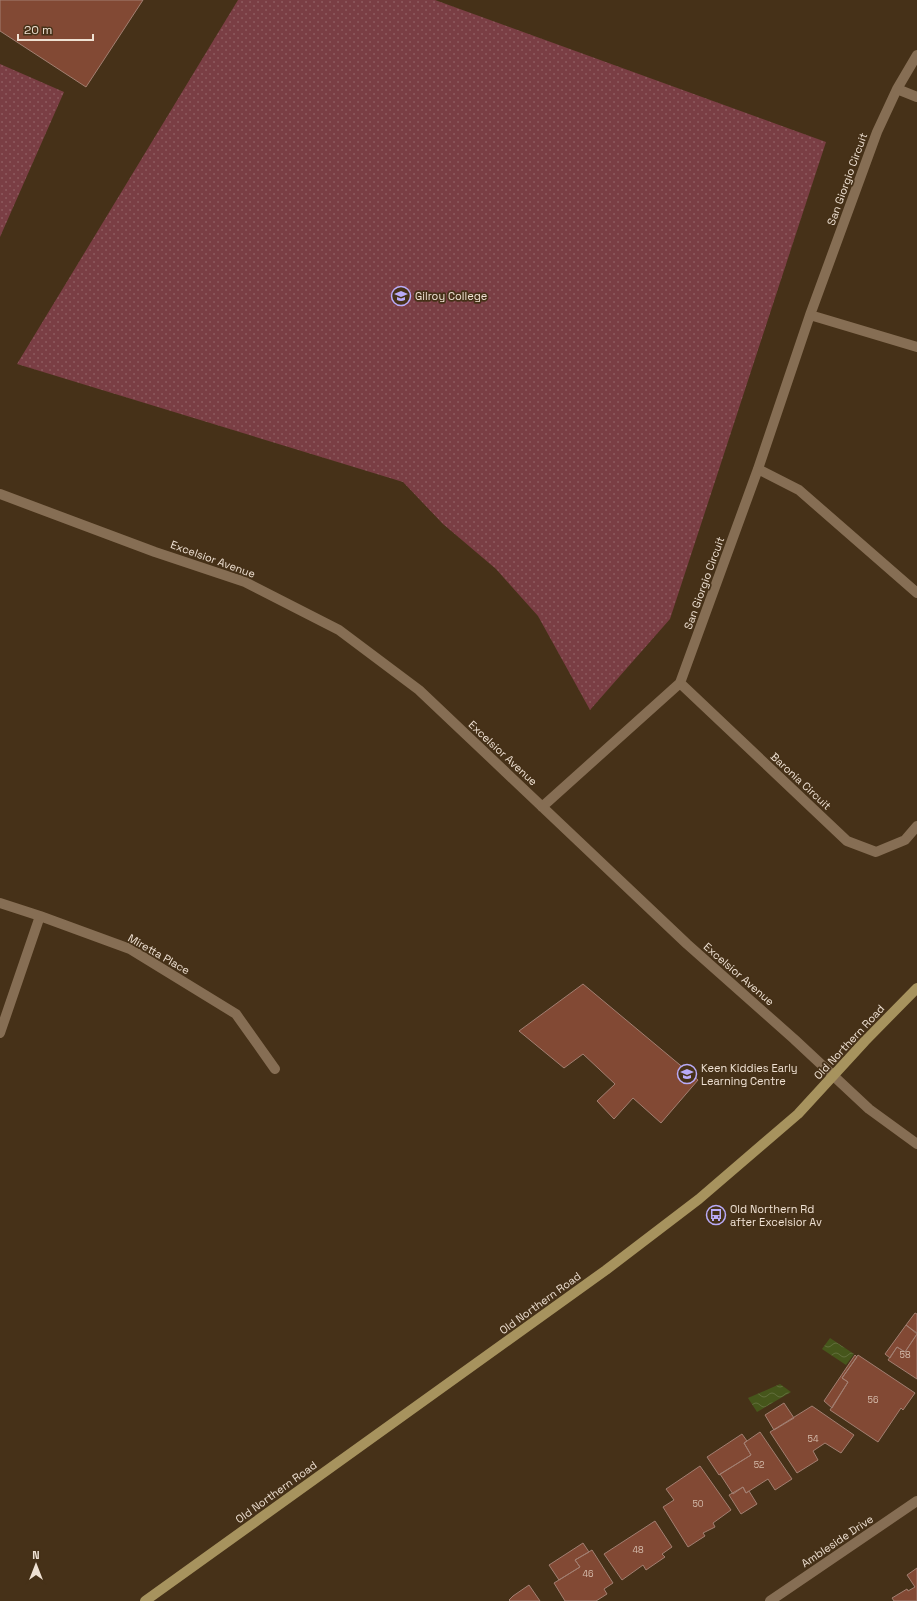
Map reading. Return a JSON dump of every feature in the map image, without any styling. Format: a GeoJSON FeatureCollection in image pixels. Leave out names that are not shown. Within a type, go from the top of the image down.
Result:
{"type":"FeatureCollection","features":[{"type":"Feature","properties":{"kind":"main road","name":"Old Northern Road"},"geometry":{"type":"LineString","coordinates":[[145,1601],[612,1265],[699,1199],[798,1114],[865,1041],[917,988]]}},
{"type":"Feature","properties":{"kind":"street","name":"San Giorgio Circuit"},"geometry":{"type":"LineString","coordinates":[[542,807],[680,683],[758,469],[810,315],[877,132],[897,90],[917,56]]}},
{"type":"Feature","properties":{"kind":"street"},"geometry":{"type":"LineString","coordinates":[[897,90],[917,97]]}},
{"type":"Feature","properties":{"kind":"street"},"geometry":{"type":"LineString","coordinates":[[810,315],[917,347]]}},
{"type":"Feature","properties":{"kind":"street"},"geometry":{"type":"LineString","coordinates":[[758,469],[799,490],[917,594]]}},
{"type":"Feature","properties":{"kind":"street","name":"Excelsior Avenue"},"geometry":{"type":"LineString","coordinates":[[0,494],[155,552],[245,582],[338,630],[419,690],[687,944],[794,1039],[868,1109],[917,1144]]}},
{"type":"Feature","properties":{"kind":"street","name":"Baronia Circuit"},"geometry":{"type":"LineString","coordinates":[[680,683],[847,841],[876,852],[905,840],[917,826]]}},
{"type":"Feature","properties":{"kind":"street","name":"Miretta Place"},"geometry":{"type":"LineString","coordinates":[[0,904],[40,916],[130,949],[236,1014],[275,1069]]}},
{"type":"Feature","properties":{"kind":"street"},"geometry":{"type":"LineString","coordinates":[[0,1033],[40,916]]}},
{"type":"Feature","properties":{"kind":"street","name":"Ambleside Drive"},"geometry":{"type":"LineString","coordinates":[[770,1601],[917,1501]]}},
{"type":"Feature","properties":{"kind":"shaded area","name":"Gilroy College"},"geometry":{"type":"Polygon","coordinates":[[[238,0],[435,0],[826,142],[670,619],[590,710],[538,616],[496,569],[443,524],[403,482],[17,364],[238,0]]]}},
{"type":"Feature","properties":{"kind":"shaded area"},"geometry":{"type":"Polygon","coordinates":[[[0,64],[64,92],[0,237],[0,64]]]}},
{"type":"Feature","properties":{"kind":"water"},"geometry":{"type":"Polygon","coordinates":[[[830,1338],[854,1354],[846,1365],[822,1349],[830,1338]]]}},
{"type":"Feature","properties":{"kind":"water"},"geometry":{"type":"Polygon","coordinates":[[[780,1384],[791,1392],[757,1412],[748,1398],[780,1384]]]}},
{"type":"Feature","properties":{"kind":"building"},"geometry":{"type":"Polygon","coordinates":[[[0,0],[143,0],[86,87],[0,31],[0,0]]]}},
{"type":"Feature","properties":{"kind":"building"},"geometry":{"type":"Polygon","coordinates":[[[583,984],[698,1080],[661,1123],[633,1098],[614,1119],[597,1101],[615,1084],[583,1054],[564,1068],[519,1031],[583,984]]]}},
{"type":"Feature","properties":{"kind":"building"},"geometry":{"type":"Polygon","coordinates":[[[915,1313],[917,1314],[917,1333],[906,1325],[915,1313]]]}},
{"type":"Feature","properties":{"kind":"building"},"geometry":{"type":"Polygon","coordinates":[[[906,1325],[917,1334],[905,1352],[897,1347],[890,1358],[885,1354],[906,1325]]]}},
{"type":"Feature","properties":{"kind":"building"},"geometry":{"type":"Polygon","coordinates":[[[917,1334],[917,1379],[888,1360],[897,1347],[905,1352],[917,1334]]]}},
{"type":"Feature","properties":{"kind":"building"},"geometry":{"type":"Polygon","coordinates":[[[855,1355],[857,1357],[842,1378],[848,1382],[832,1408],[824,1401],[855,1355]]]}},
{"type":"Feature","properties":{"kind":"building"},"geometry":{"type":"Polygon","coordinates":[[[858,1355],[915,1393],[903,1410],[901,1408],[878,1442],[830,1410],[848,1382],[842,1378],[858,1355]]]}},
{"type":"Feature","properties":{"kind":"building"},"geometry":{"type":"Polygon","coordinates":[[[784,1403],[794,1418],[774,1430],[765,1415],[784,1403]]]}},
{"type":"Feature","properties":{"kind":"building"},"geometry":{"type":"Polygon","coordinates":[[[812,1406],[854,1435],[841,1453],[825,1443],[813,1451],[818,1460],[797,1473],[770,1432],[812,1406]]]}},
{"type":"Feature","properties":{"kind":"building"},"geometry":{"type":"Polygon","coordinates":[[[760,1432],[792,1479],[775,1490],[768,1479],[746,1493],[743,1487],[733,1494],[720,1474],[751,1455],[744,1443],[760,1432]]]}},
{"type":"Feature","properties":{"kind":"building"},"geometry":{"type":"Polygon","coordinates":[[[742,1434],[747,1441],[744,1443],[751,1455],[719,1475],[707,1457],[742,1434]]]}},
{"type":"Feature","properties":{"kind":"building"},"geometry":{"type":"Polygon","coordinates":[[[700,1466],[731,1510],[713,1523],[715,1527],[703,1533],[705,1536],[688,1547],[663,1507],[674,1500],[666,1489],[700,1466]]]}},
{"type":"Feature","properties":{"kind":"building"},"geometry":{"type":"Polygon","coordinates":[[[743,1487],[746,1493],[749,1491],[757,1504],[741,1514],[729,1495],[743,1487]]]}},
{"type":"Feature","properties":{"kind":"building"},"geometry":{"type":"Polygon","coordinates":[[[655,1521],[672,1547],[662,1554],[665,1557],[646,1570],[643,1565],[622,1580],[604,1554],[655,1521]]]}},
{"type":"Feature","properties":{"kind":"building"},"geometry":{"type":"Polygon","coordinates":[[[583,1543],[589,1552],[575,1560],[580,1567],[559,1580],[549,1565],[583,1543]]]}},
{"type":"Feature","properties":{"kind":"building"},"geometry":{"type":"Polygon","coordinates":[[[592,1550],[613,1583],[604,1589],[607,1594],[596,1601],[565,1601],[554,1583],[580,1567],[575,1560],[592,1550]]]}},
{"type":"Feature","properties":{"kind":"building"},"geometry":{"type":"Polygon","coordinates":[[[917,1568],[917,1601],[894,1601],[892,1598],[907,1589],[908,1591],[915,1587],[907,1575],[917,1568]]]}},
{"type":"Feature","properties":{"kind":"building"},"geometry":{"type":"Polygon","coordinates":[[[529,1585],[540,1601],[509,1600],[513,1596],[529,1585]]]}},
{"type":"Feature","properties":{"kind":"place","name":"Gilroy College"},"geometry":{"type":"Point","coordinates":[401,296]}},
{"type":"Feature","properties":{"kind":"place","name":"Keen Kiddies Early Learning Centre"},"geometry":{"type":"Point","coordinates":[687,1074]}},
{"type":"Feature","properties":{"kind":"place","name":"Old Northern Rd after Excelsior Av"},"geometry":{"type":"Point","coordinates":[716,1215]}}]}
